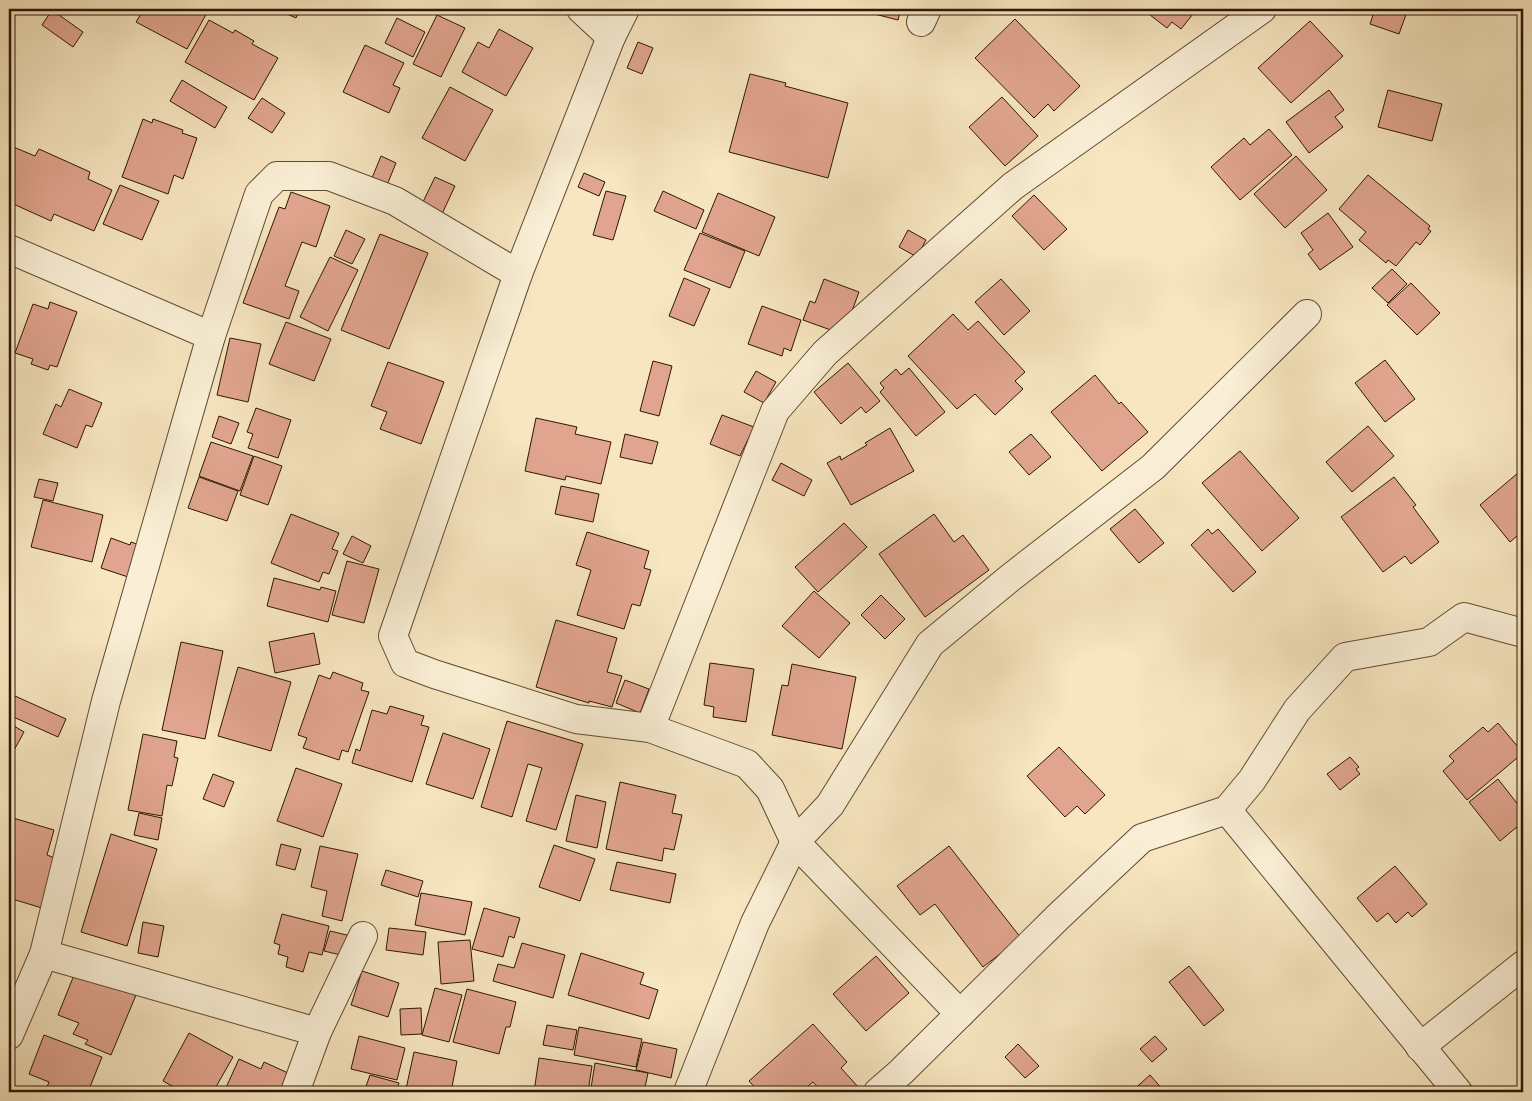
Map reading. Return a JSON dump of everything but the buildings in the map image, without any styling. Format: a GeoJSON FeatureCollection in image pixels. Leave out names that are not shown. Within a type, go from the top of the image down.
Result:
{"type":"FeatureCollection","features":[{"type":"Feature","properties":{"kind":"street"},"geometry":{"type":"LineString","coordinates":[[581,9],[611,38]]}},
{"type":"Feature","properties":{"kind":"street"},"geometry":{"type":"LineString","coordinates":[[624,9],[518,274],[393,636],[405,663],[434,674],[576,719],[650,728],[747,764],[770,789],[795,842],[960,1014]]}},
{"type":"Feature","properties":{"kind":"street"},"geometry":{"type":"LineString","coordinates":[[650,728],[775,411],[825,353],[1013,186],[1262,9]]}},
{"type":"Feature","properties":{"kind":"street"},"geometry":{"type":"LineString","coordinates":[[9,1035],[44,954],[106,701],[211,336],[259,194],[277,176],[329,176],[395,201],[518,274]]}},
{"type":"Feature","properties":{"kind":"street"},"geometry":{"type":"LineString","coordinates":[[9,249],[211,336]]}},
{"type":"Feature","properties":{"kind":"street"},"geometry":{"type":"LineString","coordinates":[[688,1092],[755,923],[795,842],[830,805],[930,644],[1010,578],[1153,467],[1307,314]]}},
{"type":"Feature","properties":{"kind":"street"},"geometry":{"type":"LineString","coordinates":[[878,1092],[1142,838],[1226,810],[1252,780],[1297,710],[1345,657],[1429,642],[1464,617],[1523,633]]}},
{"type":"Feature","properties":{"kind":"street"},"geometry":{"type":"LineString","coordinates":[[1226,810],[1458,1092]]}},
{"type":"Feature","properties":{"kind":"street"},"geometry":{"type":"LineString","coordinates":[[296,1092],[317,1032],[363,936]]}},
{"type":"Feature","properties":{"kind":"street"},"geometry":{"type":"LineString","coordinates":[[44,954],[317,1032]]}},
{"type":"Feature","properties":{"kind":"street"},"geometry":{"type":"LineString","coordinates":[[1420,1047],[1523,965]]}}]}
